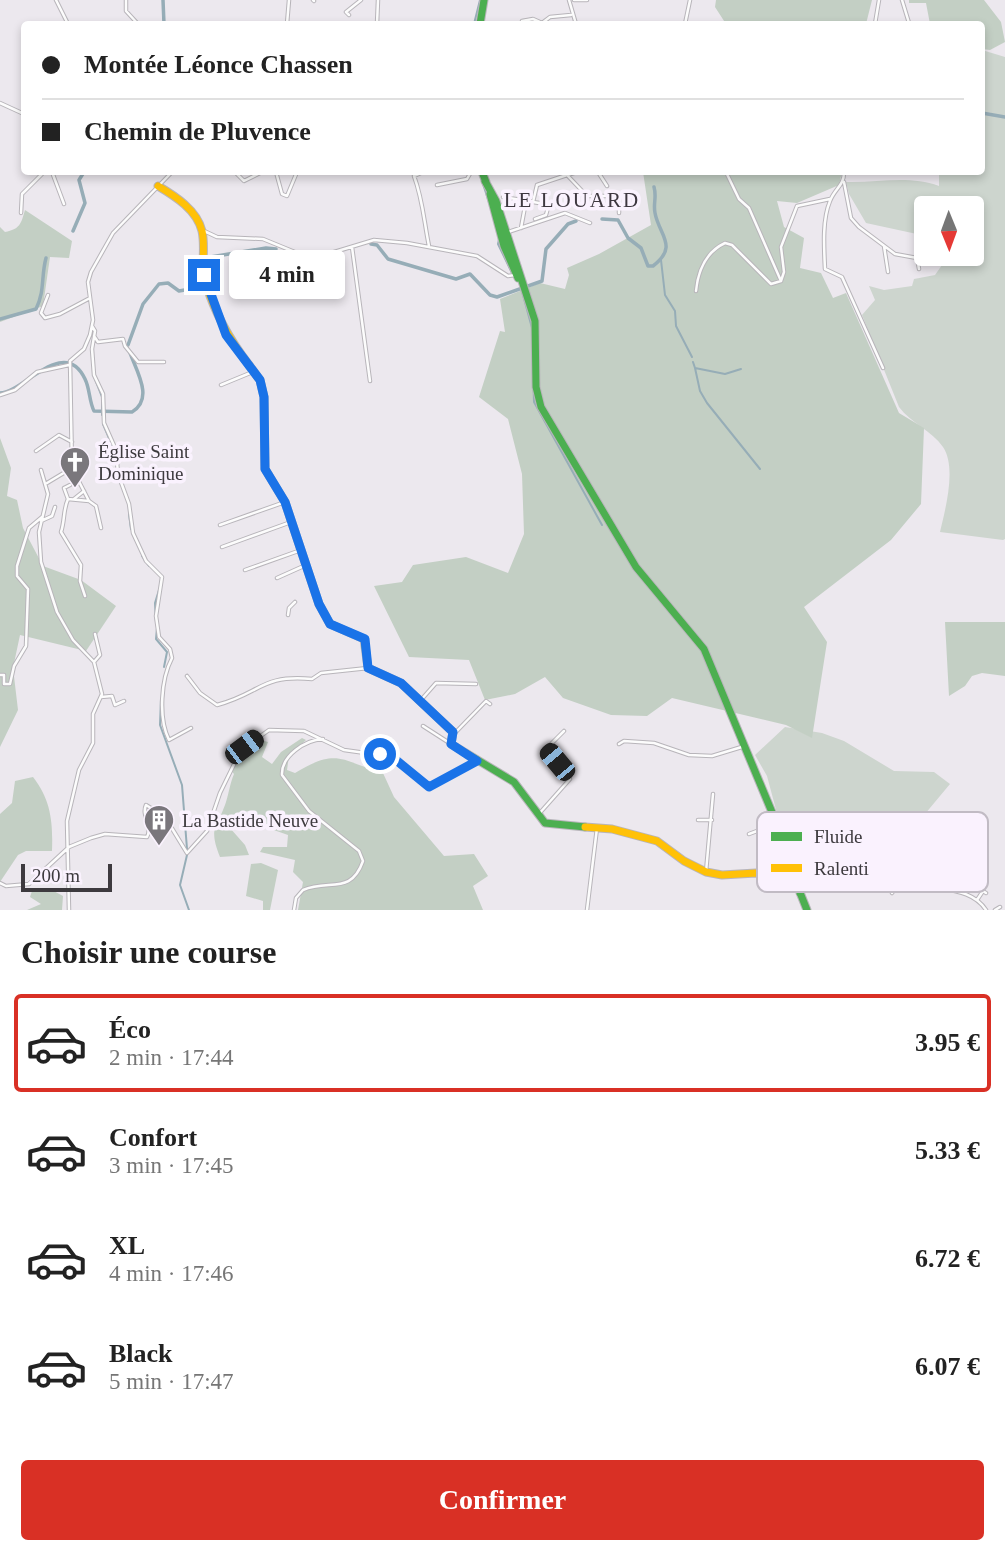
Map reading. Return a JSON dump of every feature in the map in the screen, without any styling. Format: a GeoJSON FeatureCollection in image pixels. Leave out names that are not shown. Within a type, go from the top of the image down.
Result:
{"type":"FeatureCollection","features":[{"type":"Feature","properties":{"kind":"street"},"geometry":{"type":"LineString","coordinates":[[56,0],[66,21]]}},
{"type":"Feature","properties":{"kind":"street"},"geometry":{"type":"LineString","coordinates":[[126,0],[126,10],[135,21]]}},
{"type":"Feature","properties":{"kind":"street"},"geometry":{"type":"LineString","coordinates":[[287,21],[289,0]]}},
{"type":"Feature","properties":{"kind":"street"},"geometry":{"type":"LineString","coordinates":[[349,15],[346,12],[361,0]]}},
{"type":"Feature","properties":{"kind":"street"},"geometry":{"type":"LineString","coordinates":[[377,21],[378,0]]}},
{"type":"Feature","properties":{"kind":"street"},"geometry":{"type":"LineString","coordinates":[[480,21],[484,0]]}},
{"type":"Feature","properties":{"kind":"street"},"geometry":{"type":"LineString","coordinates":[[574,21],[571,15],[572,0],[587,0]]}},
{"type":"Feature","properties":{"kind":"street"},"geometry":{"type":"LineString","coordinates":[[686,21],[690,0]]}},
{"type":"Feature","properties":{"kind":"street"},"geometry":{"type":"LineString","coordinates":[[876,21],[879,0]]}},
{"type":"Feature","properties":{"kind":"street"},"geometry":{"type":"LineString","coordinates":[[902,0],[908,21]]}},
{"type":"Feature","properties":{"kind":"street"},"geometry":{"type":"LineString","coordinates":[[545,21],[550,17],[571,15]]}},
{"type":"Feature","properties":{"kind":"street"},"geometry":{"type":"LineString","coordinates":[[522,21],[538,21]]}},
{"type":"Feature","properties":{"kind":"street"},"geometry":{"type":"LineString","coordinates":[[0,103],[21,113]]}},
{"type":"Feature","properties":{"kind":"street"},"geometry":{"type":"LineString","coordinates":[[21,212],[22,194],[41,175]]}},
{"type":"Feature","properties":{"kind":"street"},"geometry":{"type":"LineString","coordinates":[[52,175],[64,204]]}},
{"type":"Feature","properties":{"kind":"street"},"geometry":{"type":"LineString","coordinates":[[164,362],[138,362],[122,338],[98,342],[92,326],[89,276],[113,233],[169,175]]}},
{"type":"Feature","properties":{"kind":"street"},"geometry":{"type":"LineString","coordinates":[[238,175],[244,181],[256,175]]}},
{"type":"Feature","properties":{"kind":"street"},"geometry":{"type":"LineString","coordinates":[[277,175],[282,194],[287,196],[296,175]]}},
{"type":"Feature","properties":{"kind":"street"},"geometry":{"type":"LineString","coordinates":[[416,175],[414,176],[424,202],[423,219],[429,246]]}},
{"type":"Feature","properties":{"kind":"street"},"geometry":{"type":"LineString","coordinates":[[437,185],[467,179],[469,175]]}},
{"type":"Feature","properties":{"kind":"street"},"geometry":{"type":"LineString","coordinates":[[483,175],[535,321],[537,393],[548,420],[608,523],[648,584],[704,649],[771,812]]}},
{"type":"Feature","properties":{"kind":"street"},"geometry":{"type":"LineString","coordinates":[[533,202],[537,184],[567,175],[587,196],[611,196],[619,204],[619,213]]}},
{"type":"Feature","properties":{"kind":"street"},"geometry":{"type":"LineString","coordinates":[[600,175],[607,186]]}},
{"type":"Feature","properties":{"kind":"street"},"geometry":{"type":"LineString","coordinates":[[727,175],[739,199],[749,208],[782,281]]}},
{"type":"Feature","properties":{"kind":"street"},"geometry":{"type":"LineString","coordinates":[[844,175],[851,218],[864,232],[880,240],[895,254],[917,258],[919,269]]}},
{"type":"Feature","properties":{"kind":"street"},"geometry":{"type":"LineString","coordinates":[[844,182],[830,199],[824,240],[825,268],[842,277],[883,368]]}},
{"type":"Feature","properties":{"kind":"street"},"geometry":{"type":"LineString","coordinates":[[158,186],[183,201],[202,230],[217,237],[263,239],[293,254],[331,253],[384,240],[477,256],[508,276],[518,274]]}},
{"type":"Feature","properties":{"kind":"street"},"geometry":{"type":"LineString","coordinates":[[503,197],[558,206]]}},
{"type":"Feature","properties":{"kind":"street"},"geometry":{"type":"LineString","coordinates":[[782,281],[784,272],[781,247],[797,206],[830,199]]}},
{"type":"Feature","properties":{"kind":"street"},"geometry":{"type":"LineString","coordinates":[[521,228],[526,201]]}},
{"type":"Feature","properties":{"kind":"street"},"geometry":{"type":"LineString","coordinates":[[535,219],[546,215],[549,204]]}},
{"type":"Feature","properties":{"kind":"street"},"geometry":{"type":"LineString","coordinates":[[503,233],[565,213],[590,223]]}},
{"type":"Feature","properties":{"kind":"street"},"geometry":{"type":"LineString","coordinates":[[202,230],[201,259],[205,283],[222,326],[255,371],[264,397],[265,469],[285,502],[313,591],[328,622],[365,639],[368,668]]}},
{"type":"Feature","properties":{"kind":"street"},"geometry":{"type":"LineString","coordinates":[[880,240],[887,253],[888,272]]}},
{"type":"Feature","properties":{"kind":"street"},"geometry":{"type":"LineString","coordinates":[[696,290],[698,274],[707,258],[724,243],[732,245],[771,285],[782,281]]}},
{"type":"Feature","properties":{"kind":"street"},"geometry":{"type":"LineString","coordinates":[[352,247],[370,381]]}},
{"type":"Feature","properties":{"kind":"street"},"geometry":{"type":"LineString","coordinates":[[48,295],[41,313],[45,318],[66,312],[90,298]]}},
{"type":"Feature","properties":{"kind":"street"},"geometry":{"type":"LineString","coordinates":[[0,395],[15,390],[37,372],[70,364],[87,344],[92,326]]}},
{"type":"Feature","properties":{"kind":"street"},"geometry":{"type":"LineString","coordinates":[[94,335],[92,349],[95,379],[103,394],[104,423],[116,450],[118,474],[129,504],[133,533],[146,561],[162,577],[156,615],[159,637],[170,649],[172,658],[165,669],[162,723],[170,740],[191,728]]}},
{"type":"Feature","properties":{"kind":"street"},"geometry":{"type":"LineString","coordinates":[[70,364],[72,468],[89,500],[96,506],[101,528]]}},
{"type":"Feature","properties":{"kind":"street"},"geometry":{"type":"LineString","coordinates":[[221,385],[255,371]]}},
{"type":"Feature","properties":{"kind":"street"},"geometry":{"type":"LineString","coordinates":[[36,451],[59,435],[72,442]]}},
{"type":"Feature","properties":{"kind":"street"},"geometry":{"type":"LineString","coordinates":[[47,483],[72,468]]}},
{"type":"Feature","properties":{"kind":"street"},"geometry":{"type":"LineString","coordinates":[[41,470],[42,481],[47,483]]}},
{"type":"Feature","properties":{"kind":"street"},"geometry":{"type":"LineString","coordinates":[[56,478],[59,484]]}},
{"type":"Feature","properties":{"kind":"street"},"geometry":{"type":"LineString","coordinates":[[47,483],[48,499],[39,542],[41,562],[53,600],[67,630],[94,662],[101,697],[93,714],[93,743],[79,770],[67,821],[70,910]]}},
{"type":"Feature","properties":{"kind":"street"},"geometry":{"type":"LineString","coordinates":[[70,485],[64,488],[68,499],[63,509],[65,521],[61,532],[81,565],[80,581],[85,596]]}},
{"type":"Feature","properties":{"kind":"street"},"geometry":{"type":"LineString","coordinates":[[74,499],[84,491]]}},
{"type":"Feature","properties":{"kind":"street"},"geometry":{"type":"LineString","coordinates":[[68,499],[89,500]]}},
{"type":"Feature","properties":{"kind":"street"},"geometry":{"type":"LineString","coordinates":[[220,525],[285,502]]}},
{"type":"Feature","properties":{"kind":"street"},"geometry":{"type":"LineString","coordinates":[[0,675],[4,675],[4,684],[10,684],[14,666],[26,646],[28,589],[17,576],[17,566],[29,528],[52,516],[55,507]]}},
{"type":"Feature","properties":{"kind":"street"},"geometry":{"type":"LineString","coordinates":[[222,547],[291,522]]}},
{"type":"Feature","properties":{"kind":"street"},"geometry":{"type":"LineString","coordinates":[[245,570],[301,550]]}},
{"type":"Feature","properties":{"kind":"street"},"geometry":{"type":"LineString","coordinates":[[277,578],[306,565]]}},
{"type":"Feature","properties":{"kind":"street"},"geometry":{"type":"LineString","coordinates":[[288,615],[289,608],[295,602]]}},
{"type":"Feature","properties":{"kind":"street"},"geometry":{"type":"LineString","coordinates":[[94,662],[100,655],[95,634]]}},
{"type":"Feature","properties":{"kind":"street"},"geometry":{"type":"LineString","coordinates":[[187,676],[212,704],[223,703],[273,679],[299,676],[312,679],[321,673],[368,668],[401,683],[452,739],[477,761],[491,765],[514,782],[538,815],[550,825],[612,829],[657,841],[684,861],[706,872],[757,873]]}},
{"type":"Feature","properties":{"kind":"street"},"geometry":{"type":"LineString","coordinates":[[419,703],[436,683],[476,684]]}},
{"type":"Feature","properties":{"kind":"street"},"geometry":{"type":"LineString","coordinates":[[101,697],[112,696],[115,705],[124,701]]}},
{"type":"Feature","properties":{"kind":"street"},"geometry":{"type":"LineString","coordinates":[[452,739],[479,706],[486,701],[490,704]]}},
{"type":"Feature","properties":{"kind":"street"},"geometry":{"type":"LineString","coordinates":[[423,726],[452,739]]}},
{"type":"Feature","properties":{"kind":"street"},"geometry":{"type":"LineString","coordinates":[[0,883],[6,886],[27,885],[69,847],[105,834],[148,837],[144,810],[147,805],[165,817],[187,853],[208,831],[237,758],[244,747],[269,730],[303,731],[344,750],[387,756],[429,787],[477,761]]}},
{"type":"Feature","properties":{"kind":"street"},"geometry":{"type":"LineString","coordinates":[[538,815],[570,779],[547,748],[564,731]]}},
{"type":"Feature","properties":{"kind":"street"},"geometry":{"type":"LineString","coordinates":[[294,910],[296,898],[303,890],[352,880],[363,861],[359,852],[309,811],[282,775],[284,764],[301,746],[324,739]]}},
{"type":"Feature","properties":{"kind":"street"},"geometry":{"type":"LineString","coordinates":[[619,744],[624,741],[654,743],[689,755],[712,756],[745,746]]}},
{"type":"Feature","properties":{"kind":"street"},"geometry":{"type":"LineString","coordinates":[[706,872],[713,794]]}},
{"type":"Feature","properties":{"kind":"street"},"geometry":{"type":"LineString","coordinates":[[698,820],[712,820]]}},
{"type":"Feature","properties":{"kind":"street"},"geometry":{"type":"LineString","coordinates":[[587,910],[597,828]]}},
{"type":"Feature","properties":{"kind":"street"},"geometry":{"type":"LineString","coordinates":[[748,834],[757,831]]}},
{"type":"Feature","properties":{"kind":"street"},"geometry":{"type":"LineString","coordinates":[[800,892],[807,910]]}},
{"type":"Feature","properties":{"kind":"street"},"geometry":{"type":"LineString","coordinates":[[959,892],[986,910]]}},
{"type":"Feature","properties":{"kind":"street"},"geometry":{"type":"LineString","coordinates":[[976,901],[982,892]]}},
{"type":"Feature","properties":{"kind":"street"},"geometry":{"type":"LineString","coordinates":[[995,910],[1000,907]]}},
{"type":"Feature","properties":{"kind":"shaded area"},"geometry":{"type":"Polygon","coordinates":[[[716,0],[872,0],[867,21],[724,21],[715,7],[716,0]]]}},
{"type":"Feature","properties":{"kind":"shaded area"},"geometry":{"type":"Polygon","coordinates":[[[909,0],[984,0],[1001,22],[1005,42],[990,50],[985,49],[985,21],[929,21],[926,3],[909,3],[909,0]]]}},
{"type":"Feature","properties":{"kind":"shaded area"},"geometry":{"type":"Polygon","coordinates":[[[985,51],[1005,57],[1003,540],[940,532],[949,489],[947,456],[938,441],[899,407],[862,315],[875,300],[869,286],[884,290],[912,286],[914,279],[935,275],[941,266],[984,266],[984,196],[914,196],[914,233],[866,223],[849,194],[846,182],[905,180],[939,186],[939,175],[985,175],[985,51]]]}},
{"type":"Feature","properties":{"kind":"shaded area"},"geometry":{"type":"Polygon","coordinates":[[[643,175],[841,175],[839,185],[797,203],[777,201],[784,227],[804,238],[800,268],[821,273],[833,298],[846,293],[899,413],[924,428],[921,504],[891,540],[804,607],[827,642],[812,738],[786,725],[672,698],[647,716],[611,715],[563,698],[545,677],[515,694],[485,700],[469,660],[409,657],[374,586],[402,582],[413,565],[466,557],[508,573],[524,534],[522,474],[508,419],[479,397],[500,331],[505,332],[500,299],[540,283],[565,289],[569,275],[567,268],[599,254],[651,225],[643,175]]]}},
{"type":"Feature","properties":{"kind":"shaded area"},"geometry":{"type":"Polygon","coordinates":[[[25,210],[72,241],[69,258],[50,257],[43,306],[0,322],[0,227],[5,232],[17,227],[25,210]]]}},
{"type":"Feature","properties":{"kind":"shaded area"},"geometry":{"type":"Polygon","coordinates":[[[0,438],[11,468],[7,496],[17,500],[23,528],[43,566],[81,580],[116,606],[86,651],[20,635],[13,668],[18,710],[0,747],[0,438]]]}},
{"type":"Feature","properties":{"kind":"shaded area"},"geometry":{"type":"Polygon","coordinates":[[[945,622],[1005,622],[1005,676],[982,673],[972,676],[965,686],[949,696],[945,622]]]}},
{"type":"Feature","properties":{"kind":"shaded area"},"geometry":{"type":"Polygon","coordinates":[[[785,727],[822,733],[844,741],[894,771],[934,772],[950,784],[927,812],[777,812],[767,776],[755,755],[785,727]]]}},
{"type":"Feature","properties":{"kind":"shaded area"},"geometry":{"type":"Polygon","coordinates":[[[253,738],[268,742],[262,757],[272,764],[281,752],[302,738],[306,740],[289,756],[287,770],[295,773],[331,758],[383,773],[394,797],[444,856],[474,854],[488,876],[473,886],[483,910],[298,910],[303,882],[293,872],[295,860],[260,852],[263,847],[287,847],[288,835],[268,828],[249,811],[238,813],[230,828],[245,845],[249,855],[220,857],[214,834],[234,774],[230,769],[236,756],[253,738]]]}},
{"type":"Feature","properties":{"kind":"shaded area"},"geometry":{"type":"Polygon","coordinates":[[[33,777],[44,794],[50,812],[52,851],[26,851],[18,855],[0,882],[0,814],[12,803],[15,781],[33,777]]]}},
{"type":"Feature","properties":{"kind":"shaded area"},"geometry":{"type":"Polygon","coordinates":[[[261,863],[278,870],[270,910],[263,910],[263,901],[246,896],[251,864],[261,863]]]}},
{"type":"Feature","properties":{"kind":"shaded area"},"geometry":{"type":"Polygon","coordinates":[[[37,888],[50,889],[63,896],[62,910],[27,910],[41,904],[30,897],[32,891],[37,888]]]}},
{"type":"Feature","properties":{"kind":"waterway"},"geometry":{"type":"LineString","coordinates":[[163,0],[164,21]]}},
{"type":"Feature","properties":{"kind":"waterway"},"geometry":{"type":"LineString","coordinates":[[475,21],[480,0]]}},
{"type":"Feature","properties":{"kind":"waterway"},"geometry":{"type":"LineString","coordinates":[[985,114],[1005,117]]}},
{"type":"Feature","properties":{"kind":"waterway"},"geometry":{"type":"LineString","coordinates":[[73,231],[85,203],[79,180],[82,175]]}},
{"type":"Feature","properties":{"kind":"waterway"},"geometry":{"type":"LineString","coordinates":[[480,175],[491,208]]}},
{"type":"Feature","properties":{"kind":"waterway"},"geometry":{"type":"LineString","coordinates":[[602,219],[618,220],[628,238],[641,248],[648,266],[653,266],[661,259],[666,246],[655,213],[654,187]]}},
{"type":"Feature","properties":{"kind":"waterway"},"geometry":{"type":"LineString","coordinates":[[371,244],[377,245],[388,259],[456,279],[470,274],[490,295],[497,297],[542,281],[546,249],[568,224],[576,221]]}},
{"type":"Feature","properties":{"kind":"waterway"},"geometry":{"type":"LineString","coordinates":[[500,235],[498,244],[512,273]]}},
{"type":"Feature","properties":{"kind":"waterway"},"geometry":{"type":"LineString","coordinates":[[128,345],[143,304],[159,284],[168,283],[179,291],[196,288],[194,266],[198,259],[266,248],[276,249]]}},
{"type":"Feature","properties":{"kind":"waterway"},"geometry":{"type":"LineString","coordinates":[[0,319],[36,309],[41,296],[46,258]]}},
{"type":"Feature","properties":{"kind":"waterway"},"geometry":{"type":"LineString","coordinates":[[661,260],[665,295],[675,311],[676,326],[692,357]]}},
{"type":"Feature","properties":{"kind":"waterway"},"geometry":{"type":"LineString","coordinates":[[522,291],[532,328],[534,402],[602,525]]}},
{"type":"Feature","properties":{"kind":"waterway"},"geometry":{"type":"LineString","coordinates":[[0,393],[9,391],[55,364],[66,363],[76,367],[85,379],[94,411],[132,412],[139,407],[143,393],[130,353]]}},
{"type":"Feature","properties":{"kind":"waterway"},"geometry":{"type":"LineString","coordinates":[[693,362],[695,368],[725,374],[741,369]]}},
{"type":"Feature","properties":{"kind":"waterway"},"geometry":{"type":"LineString","coordinates":[[695,368],[700,391],[707,403],[760,469]]}},
{"type":"Feature","properties":{"kind":"waterway"},"geometry":{"type":"LineString","coordinates":[[93,374],[102,397],[102,415]]}},
{"type":"Feature","properties":{"kind":"waterway"},"geometry":{"type":"LineString","coordinates":[[103,424],[114,450],[121,485]]}},
{"type":"Feature","properties":{"kind":"waterway"},"geometry":{"type":"LineString","coordinates":[[129,514],[131,529]]}},
{"type":"Feature","properties":{"kind":"waterway"},"geometry":{"type":"LineString","coordinates":[[142,556],[149,566]]}},
{"type":"Feature","properties":{"kind":"waterway"},"geometry":{"type":"LineString","coordinates":[[156,622],[155,603],[159,590]]}},
{"type":"Feature","properties":{"kind":"waterway"},"geometry":{"type":"LineString","coordinates":[[157,628],[156,639],[167,652],[164,667]]}},
{"type":"Feature","properties":{"kind":"waterway"},"geometry":{"type":"LineString","coordinates":[[161,699],[160,725],[182,785],[187,849]]}},
{"type":"Feature","properties":{"kind":"waterway"},"geometry":{"type":"LineString","coordinates":[[187,855],[180,885],[189,910]]}},
{"type":"Feature","properties":{"kind":"traffic: fast"},"geometry":{"type":"LineString","coordinates":[[480,21],[484,0]]}},
{"type":"Feature","properties":{"kind":"traffic: fast"},"geometry":{"type":"LineString","coordinates":[[483,175],[486,182]]}},
{"type":"Feature","properties":{"kind":"traffic: fast"},"geometry":{"type":"LineString","coordinates":[[485,181],[496,201],[535,321],[536,387],[541,407],[636,567],[704,649],[772,812]]}},
{"type":"Feature","properties":{"kind":"traffic: fast"},"geometry":{"type":"LineString","coordinates":[[490,194],[504,246],[518,278]]}},
{"type":"Feature","properties":{"kind":"traffic: fast"},"geometry":{"type":"LineString","coordinates":[[249,365],[260,380],[264,397],[265,469],[285,502],[319,604],[330,624],[364,639],[368,668],[401,683],[453,732],[451,744],[514,782],[545,823],[585,827]]}},
{"type":"Feature","properties":{"kind":"traffic: fast"},"geometry":{"type":"LineString","coordinates":[[800,893],[807,910]]}},
{"type":"Feature","properties":{"kind":"traffic: slow"},"geometry":{"type":"LineString","coordinates":[[158,186],[184,204],[199,223],[203,237],[204,278],[224,326],[249,365]]}},
{"type":"Feature","properties":{"kind":"traffic: slow"},"geometry":{"type":"LineString","coordinates":[[585,827],[612,829],[657,841],[684,861],[706,872],[722,875],[757,873]]}},
{"type":"Feature","properties":{"kind":"place","name":"Église Saint Dominique"},"geometry":{"type":"Point","coordinates":[75,489]}},
{"type":"Feature","properties":{"kind":"place","name":"La Bastide Neuve"},"geometry":{"type":"Point","coordinates":[159,847]}},
{"type":"Feature","properties":{"kind":"district","name":"LE LOUARD"},"geometry":{"type":"Point","coordinates":[572,200]}},
{"type":"Feature","properties":{"kind":"route"},"geometry":{"type":"LineString","coordinates":[[204,275],[212,304],[226,335],[260,380],[264,397],[265,469],[285,502],[313,591],[328,622],[365,639],[368,668],[401,683],[453,732],[451,744],[477,761],[435,787],[429,787],[396,760],[380,754]]}}]}
